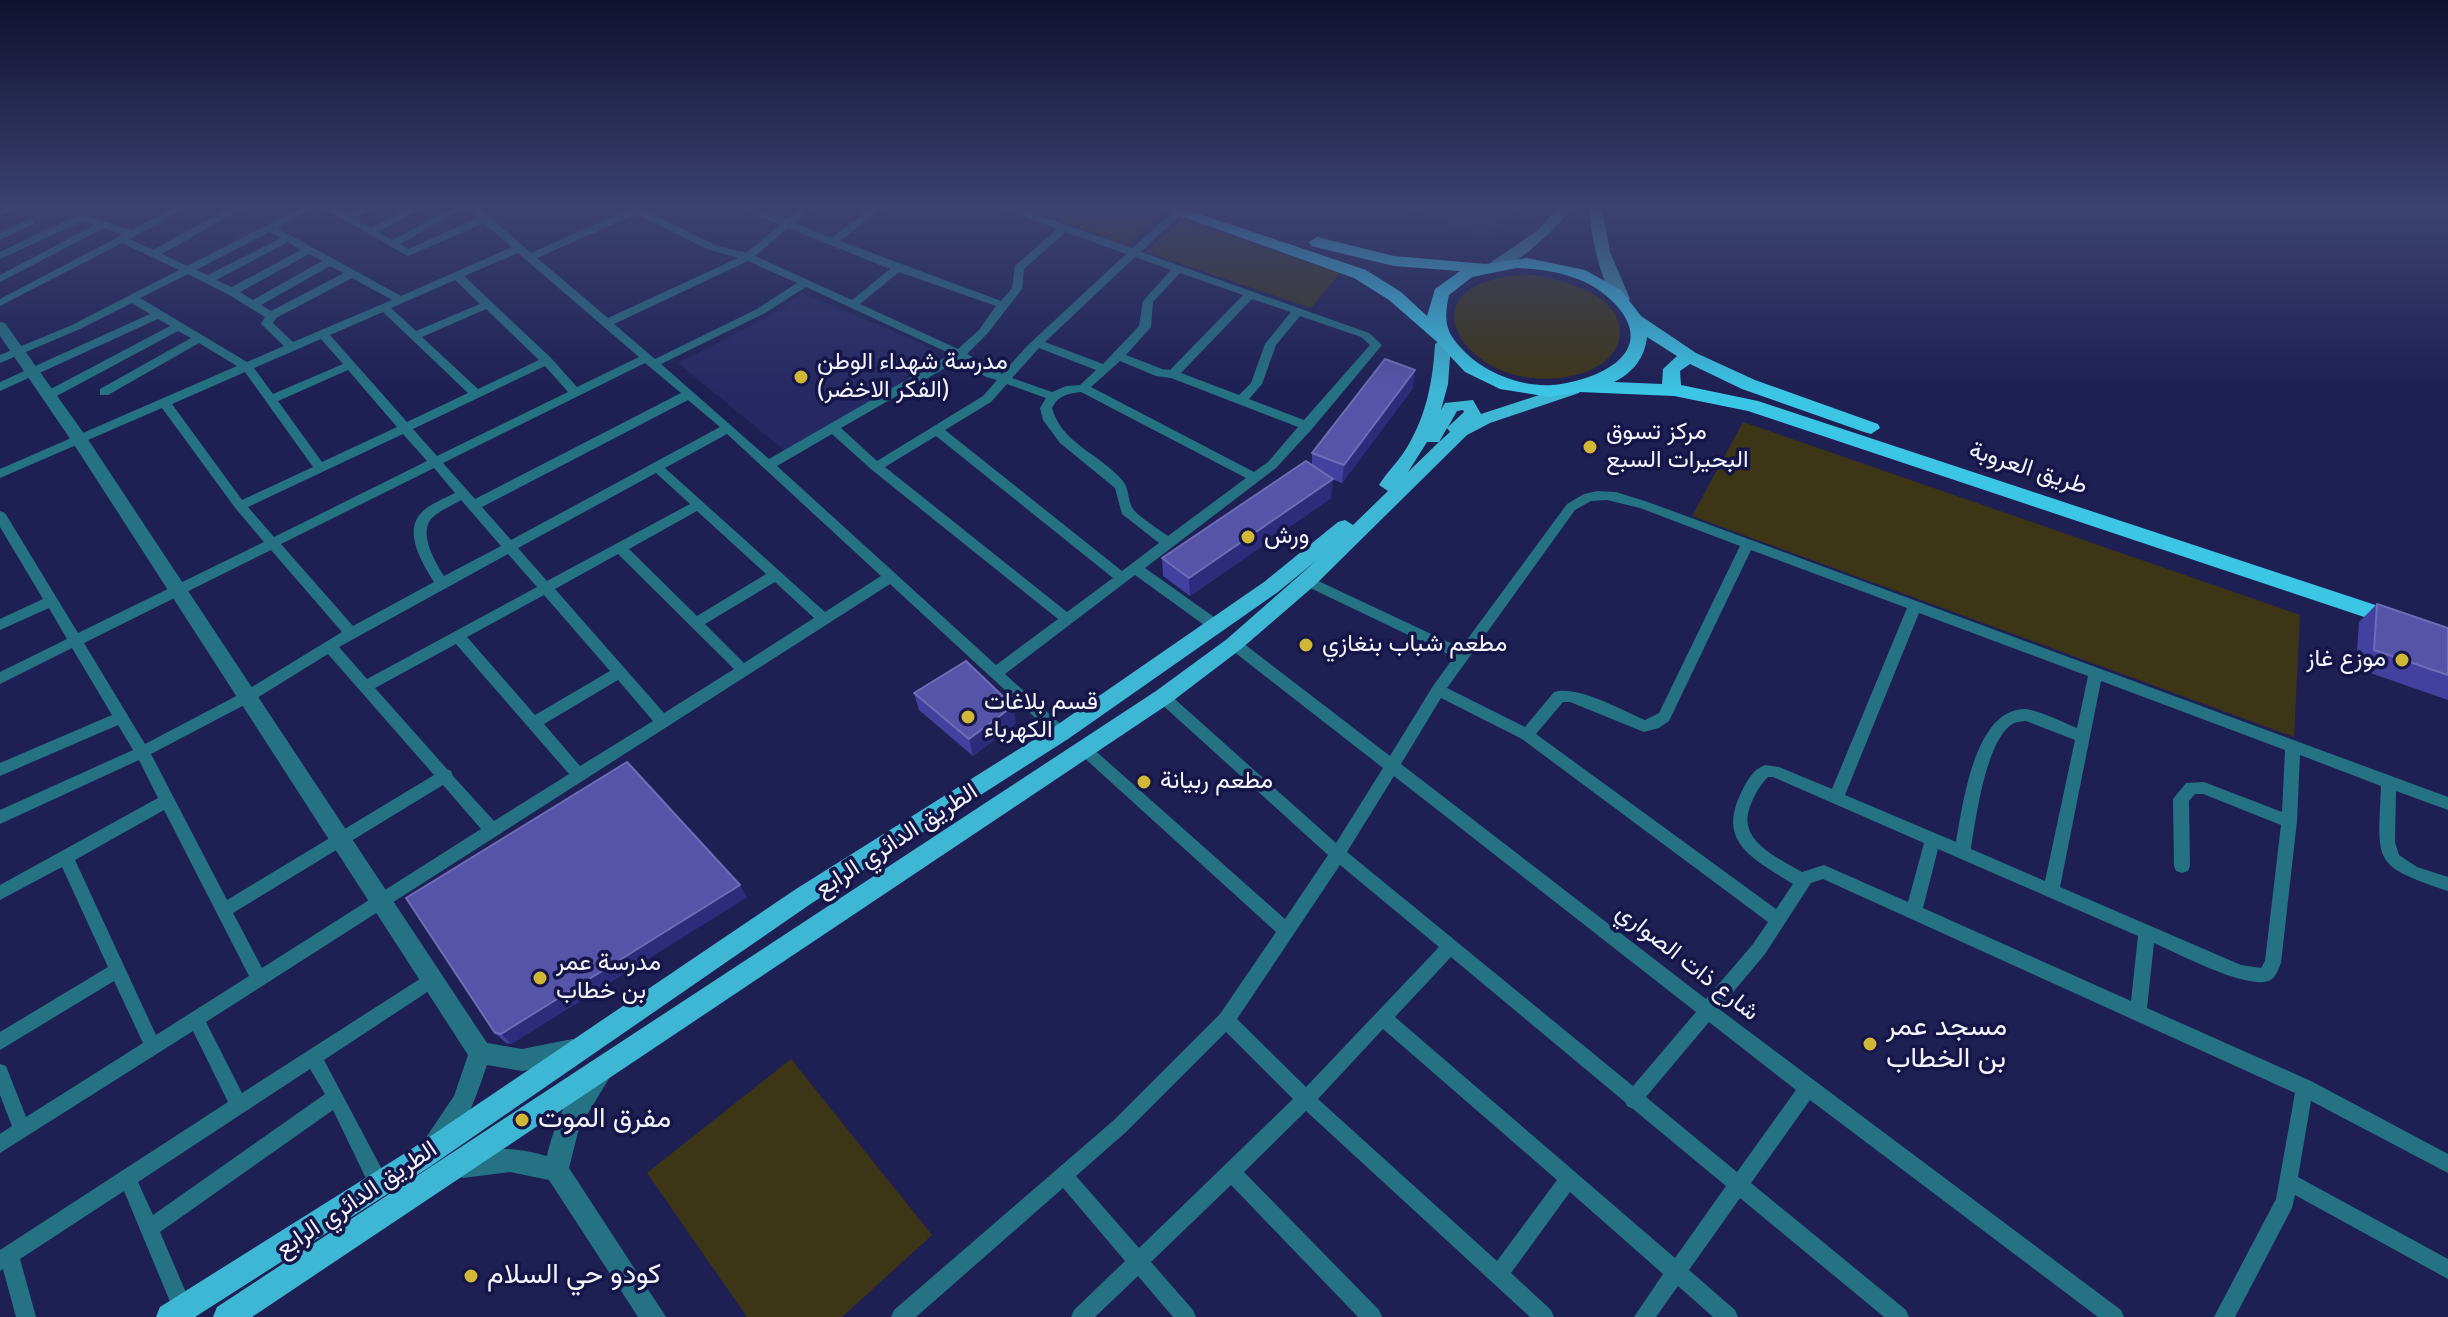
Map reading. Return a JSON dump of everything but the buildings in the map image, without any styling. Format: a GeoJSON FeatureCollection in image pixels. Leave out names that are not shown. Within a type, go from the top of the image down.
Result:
{"type":"FeatureCollection","features":[{"type":"Feature","properties":{"kind":"highway"},"geometry":{"type":"LineString","coordinates":[[1347,269],[1388,291],[1464,365],[1496,381],[1534,389],[1579,388],[1606,380],[1629,364],[1639,342],[1636,320],[1622,299],[1599,282],[1566,269]]}},
{"type":"Feature","properties":{"kind":"highway"},"geometry":{"type":"LineString","coordinates":[[1388,291],[1406,282],[1411,269]]}},
{"type":"Feature","properties":{"kind":"highway"},"geometry":{"type":"LineString","coordinates":[[1441,340],[1434,314],[1442,294],[1461,277],[1482,269]]}},
{"type":"Feature","properties":{"kind":"highway","name":"طريق العروبة"},"geometry":{"type":"LineString","coordinates":[[1636,320],[1691,358],[1767,393],[2448,623]]}},
{"type":"Feature","properties":{"kind":"highway"},"geometry":{"type":"LineString","coordinates":[[1674,390],[1669,382],[1671,370],[1676,363],[1691,358]]}},
{"type":"Feature","properties":{"kind":"highway","name":"طريق العروبة"},"geometry":{"type":"LineString","coordinates":[[1579,388],[1674,390],[1769,410],[2448,637]]}},
{"type":"Feature","properties":{"kind":"main road"},"geometry":{"type":"LineString","coordinates":[[1609,269],[1622,299]]}},
{"type":"Feature","properties":{"kind":"main road","name":"الطريق الدائري الرابع"},"geometry":{"type":"LineString","coordinates":[[176,1313],[419,1159],[804,896],[1061,733],[1216,626],[1326,544],[1388,485],[1408,461],[1429,424],[1438,399],[1441,340]]}},
{"type":"Feature","properties":{"kind":"main road","name":"الطريق الدائري الرابع"},"geometry":{"type":"LineString","coordinates":[[235,1315],[1163,697],[1234,644],[1307,581],[1448,441],[1484,419],[1579,388]]}},
{"type":"Feature","properties":{"kind":"main road"},"geometry":{"type":"LineString","coordinates":[[1408,461],[1434,436],[1453,405],[1470,406],[1472,415],[1457,427],[1448,441]]}},
{"type":"Feature","properties":{"kind":"street"},"geometry":{"type":"LineString","coordinates":[[0,279],[18,269]]}},
{"type":"Feature","properties":{"kind":"street"},"geometry":{"type":"LineString","coordinates":[[0,303],[63,269]]}},
{"type":"Feature","properties":{"kind":"street"},"geometry":{"type":"LineString","coordinates":[[0,359],[76,327],[188,269]]}},
{"type":"Feature","properties":{"kind":"street"},"geometry":{"type":"LineString","coordinates":[[190,269],[233,291],[271,316]]}},
{"type":"Feature","properties":{"kind":"street"},"geometry":{"type":"LineString","coordinates":[[209,279],[228,269]]}},
{"type":"Feature","properties":{"kind":"street"},"geometry":{"type":"LineString","coordinates":[[233,291],[273,269]]}},
{"type":"Feature","properties":{"kind":"street"},"geometry":{"type":"LineString","coordinates":[[254,304],[316,269]]}},
{"type":"Feature","properties":{"kind":"street"},"geometry":{"type":"LineString","coordinates":[[347,269],[402,301]]}},
{"type":"Feature","properties":{"kind":"street"},"geometry":{"type":"LineString","coordinates":[[0,474],[479,269]]}},
{"type":"Feature","properties":{"kind":"street"},"geometry":{"type":"LineString","coordinates":[[544,269],[728,428],[1061,733]]}},
{"type":"Feature","properties":{"kind":"street"},"geometry":{"type":"LineString","coordinates":[[607,323],[721,269]]}},
{"type":"Feature","properties":{"kind":"street"},"geometry":{"type":"LineString","coordinates":[[775,269],[960,354],[990,374],[1053,396]]}},
{"type":"Feature","properties":{"kind":"street"},"geometry":{"type":"LineString","coordinates":[[853,304],[896,269]]}},
{"type":"Feature","properties":{"kind":"street"},"geometry":{"type":"LineString","coordinates":[[902,269],[1003,305]]}},
{"type":"Feature","properties":{"kind":"street"},"geometry":{"type":"LineString","coordinates":[[768,465],[960,354],[983,332],[1017,289],[1019,269]]}},
{"type":"Feature","properties":{"kind":"street"},"geometry":{"type":"LineString","coordinates":[[876,467],[987,399],[1038,343],[1114,269]]}},
{"type":"Feature","properties":{"kind":"street"},"geometry":{"type":"LineString","coordinates":[[1168,543],[1127,511],[1125,496],[1117,482],[1052,427],[1046,408],[1053,396],[1066,390],[1083,388],[1119,356],[1145,327],[1148,301],[1177,269]]}},
{"type":"Feature","properties":{"kind":"street"},"geometry":{"type":"LineString","coordinates":[[996,673],[1280,458],[1376,345],[1365,335],[1182,269]]}},
{"type":"Feature","properties":{"kind":"street"},"geometry":{"type":"LineString","coordinates":[[292,348],[267,324],[271,316],[353,273]]}},
{"type":"Feature","properties":{"kind":"street"},"geometry":{"type":"LineString","coordinates":[[458,277],[547,361],[576,393]]}},
{"type":"Feature","properties":{"kind":"street"},"geometry":{"type":"LineString","coordinates":[[0,678],[576,393],[761,311],[805,283]]}},
{"type":"Feature","properties":{"kind":"street"},"geometry":{"type":"LineString","coordinates":[[1173,374],[1250,294]]}},
{"type":"Feature","properties":{"kind":"street"},"geometry":{"type":"LineString","coordinates":[[132,298],[247,367],[321,469]]}},
{"type":"Feature","properties":{"kind":"street"},"geometry":{"type":"LineString","coordinates":[[415,336],[488,304]]}},
{"type":"Feature","properties":{"kind":"street"},"geometry":{"type":"LineString","coordinates":[[385,308],[477,395]]}},
{"type":"Feature","properties":{"kind":"street"},"geometry":{"type":"LineString","coordinates":[[1241,401],[1256,384],[1271,344],[1298,311]]}},
{"type":"Feature","properties":{"kind":"street"},"geometry":{"type":"LineString","coordinates":[[0,387],[159,314]]}},
{"type":"Feature","properties":{"kind":"street"},"geometry":{"type":"LineString","coordinates":[[0,326],[79,439],[480,1053],[507,1059],[537,1059],[568,1051],[598,1038]]}},
{"type":"Feature","properties":{"kind":"street"},"geometry":{"type":"LineString","coordinates":[[49,395],[178,326]]}},
{"type":"Feature","properties":{"kind":"street"},"geometry":{"type":"LineString","coordinates":[[323,334],[662,721]]}},
{"type":"Feature","properties":{"kind":"street"},"geometry":{"type":"LineString","coordinates":[[104,392],[200,338]]}},
{"type":"Feature","properties":{"kind":"street"},"geometry":{"type":"LineString","coordinates":[[1038,343],[1105,369]]}},
{"type":"Feature","properties":{"kind":"street"},"geometry":{"type":"LineString","coordinates":[[1119,356],[1308,426]]}},
{"type":"Feature","properties":{"kind":"street"},"geometry":{"type":"LineString","coordinates":[[240,506],[547,361]]}},
{"type":"Feature","properties":{"kind":"street"},"geometry":{"type":"LineString","coordinates":[[271,400],[350,365]]}},
{"type":"Feature","properties":{"kind":"street"},"geometry":{"type":"LineString","coordinates":[[1083,388],[1256,478]]}},
{"type":"Feature","properties":{"kind":"street"},"geometry":{"type":"LineString","coordinates":[[473,506],[687,395]]}},
{"type":"Feature","properties":{"kind":"street"},"geometry":{"type":"LineString","coordinates":[[164,402],[240,506],[351,633]]}},
{"type":"Feature","properties":{"kind":"street"},"geometry":{"type":"LineString","coordinates":[[0,817],[142,752],[247,697],[351,633],[728,428]]}},
{"type":"Feature","properties":{"kind":"street"},"geometry":{"type":"LineString","coordinates":[[834,429],[876,467],[1067,619]]}},
{"type":"Feature","properties":{"kind":"street"},"geometry":{"type":"LineString","coordinates":[[938,431],[1122,578]]}},
{"type":"Feature","properties":{"kind":"street"},"geometry":{"type":"LineString","coordinates":[[657,467],[824,619]]}},
{"type":"Feature","properties":{"kind":"street"},"geometry":{"type":"LineString","coordinates":[[442,584],[424,555],[422,521],[426,515],[462,494]]}},
{"type":"Feature","properties":{"kind":"street"},"geometry":{"type":"LineString","coordinates":[[901,1317],[1120,1126],[1226,1020],[1338,854],[1438,690],[1571,507],[1585,497],[1616,496],[2448,804]]}},
{"type":"Feature","properties":{"kind":"street"},"geometry":{"type":"LineString","coordinates":[[367,686],[698,505]]}},
{"type":"Feature","properties":{"kind":"street"},"geometry":{"type":"LineString","coordinates":[[0,516],[142,752],[258,977]]}},
{"type":"Feature","properties":{"kind":"street"},"geometry":{"type":"LineString","coordinates":[[1527,735],[1555,699],[1565,695],[1644,726],[1664,717],[1748,543]]}},
{"type":"Feature","properties":{"kind":"street"},"geometry":{"type":"LineString","coordinates":[[619,547],[743,670]]}},
{"type":"Feature","properties":{"kind":"street"},"geometry":{"type":"LineString","coordinates":[[1135,568],[1216,626]]}},
{"type":"Feature","properties":{"kind":"street"},"geometry":{"type":"LineString","coordinates":[[695,623],[776,575]]}},
{"type":"Feature","properties":{"kind":"street"},"geometry":{"type":"LineString","coordinates":[[0,1144],[379,899],[890,577]]}},
{"type":"Feature","properties":{"kind":"street"},"geometry":{"type":"LineString","coordinates":[[1307,581],[1463,655]]}},
{"type":"Feature","properties":{"kind":"street"},"geometry":{"type":"LineString","coordinates":[[0,625],[50,602]]}},
{"type":"Feature","properties":{"kind":"street"},"geometry":{"type":"LineString","coordinates":[[1836,798],[1915,605]]}},
{"type":"Feature","properties":{"kind":"street"},"geometry":{"type":"LineString","coordinates":[[458,636],[578,774]]}},
{"type":"Feature","properties":{"kind":"street","name":"شارع ذات الصواري"},"geometry":{"type":"LineString","coordinates":[[1234,644],[1392,763],[1808,1088],[2114,1317]]}},
{"type":"Feature","properties":{"kind":"street"},"geometry":{"type":"LineString","coordinates":[[330,647],[491,829]]}},
{"type":"Feature","properties":{"kind":"street"},"geometry":{"type":"LineString","coordinates":[[534,723],[619,673]]}},
{"type":"Feature","properties":{"kind":"street"},"geometry":{"type":"LineString","coordinates":[[2051,891],[2096,673]]}},
{"type":"Feature","properties":{"kind":"street"},"geometry":{"type":"LineString","coordinates":[[1438,690],[1527,735],[1778,920]]}},
{"type":"Feature","properties":{"kind":"street"},"geometry":{"type":"LineString","coordinates":[[1163,697],[1338,854],[1899,1317]]}},
{"type":"Feature","properties":{"kind":"street"},"geometry":{"type":"LineString","coordinates":[[1962,853],[1987,746],[2005,720],[2017,713],[2027,715],[2084,737]]}},
{"type":"Feature","properties":{"kind":"street"},"geometry":{"type":"LineString","coordinates":[[0,770],[121,718]]}},
{"type":"Feature","properties":{"kind":"street"},"geometry":{"type":"LineString","coordinates":[[1803,881],[1749,844],[1738,828],[1738,811],[1765,771],[1774,771],[2240,972],[2259,976],[2266,974],[2273,963],[2289,821],[2293,746]]}},
{"type":"Feature","properties":{"kind":"street"},"geometry":{"type":"LineString","coordinates":[[1085,750],[1286,931]]}},
{"type":"Feature","properties":{"kind":"street"},"geometry":{"type":"LineString","coordinates":[[224,910],[446,775]]}},
{"type":"Feature","properties":{"kind":"street"},"geometry":{"type":"LineString","coordinates":[[2389,782],[2387,842],[2392,859],[2412,872],[2448,884]]}},
{"type":"Feature","properties":{"kind":"street"},"geometry":{"type":"LineString","coordinates":[[2182,866],[2181,799],[2191,787],[2204,788],[2289,821]]}},
{"type":"Feature","properties":{"kind":"street"},"geometry":{"type":"LineString","coordinates":[[0,893],[167,801]]}},
{"type":"Feature","properties":{"kind":"street"},"geometry":{"type":"LineString","coordinates":[[1914,910],[1933,840]]}},
{"type":"Feature","properties":{"kind":"street"},"geometry":{"type":"LineString","coordinates":[[65,856],[153,1046]]}},
{"type":"Feature","properties":{"kind":"street"},"geometry":{"type":"LineString","coordinates":[[1633,1100],[1754,955],[1803,881],[1814,873],[1829,873],[2305,1087],[2448,1164]]}},
{"type":"Feature","properties":{"kind":"street"},"geometry":{"type":"LineString","coordinates":[[2138,1011],[2147,932]]}},
{"type":"Feature","properties":{"kind":"street"},"geometry":{"type":"LineString","coordinates":[[1081,1317],[1306,1099],[1450,947]]}},
{"type":"Feature","properties":{"kind":"street"},"geometry":{"type":"LineString","coordinates":[[0,1042],[117,970]]}},
{"type":"Feature","properties":{"kind":"street"},"geometry":{"type":"LineString","coordinates":[[26,1317],[5,1258],[432,980]]}},
{"type":"Feature","properties":{"kind":"street"},"geometry":{"type":"LineString","coordinates":[[195,1018],[239,1105]]}},
{"type":"Feature","properties":{"kind":"street"},"geometry":{"type":"LineString","coordinates":[[1384,1019],[1728,1317]]}},
{"type":"Feature","properties":{"kind":"street"},"geometry":{"type":"LineString","coordinates":[[1226,1020],[1306,1099],[1544,1317]]}},
{"type":"Feature","properties":{"kind":"street"},"geometry":{"type":"LineString","coordinates":[[419,1159],[444,1131],[463,1102],[480,1053]]}},
{"type":"Feature","properties":{"kind":"street"},"geometry":{"type":"LineString","coordinates":[[313,1057],[379,1184]]}},
{"type":"Feature","properties":{"kind":"street"},"geometry":{"type":"LineString","coordinates":[[557,1171],[561,1142],[573,1112],[615,1060]]}},
{"type":"Feature","properties":{"kind":"street"},"geometry":{"type":"LineString","coordinates":[[0,1072],[22,1130]]}},
{"type":"Feature","properties":{"kind":"street"},"geometry":{"type":"LineString","coordinates":[[2224,1317],[2278,1219],[2289,1182],[2305,1087]]}},
{"type":"Feature","properties":{"kind":"street"},"geometry":{"type":"LineString","coordinates":[[1644,1317],[1808,1088]]}},
{"type":"Feature","properties":{"kind":"street"},"geometry":{"type":"LineString","coordinates":[[150,1228],[336,1097]]}},
{"type":"Feature","properties":{"kind":"street"},"geometry":{"type":"LineString","coordinates":[[449,1170],[472,1163],[506,1160],[538,1164],[557,1171],[653,1317]]}},
{"type":"Feature","properties":{"kind":"street"},"geometry":{"type":"LineString","coordinates":[[1231,1172],[1372,1317]]}},
{"type":"Feature","properties":{"kind":"street"},"geometry":{"type":"LineString","coordinates":[[1064,1176],[1186,1317]]}},
{"type":"Feature","properties":{"kind":"street"},"geometry":{"type":"LineString","coordinates":[[127,1177],[150,1228],[176,1313]]}},
{"type":"Feature","properties":{"kind":"street"},"geometry":{"type":"LineString","coordinates":[[1497,1276],[1569,1179]]}},
{"type":"Feature","properties":{"kind":"street"},"geometry":{"type":"LineString","coordinates":[[2289,1182],[2448,1269]]}},
{"type":"Feature","properties":{"kind":"shaded area"},"geometry":{"type":"Polygon","coordinates":[[[1197,269],[1330,269],[1340,273],[1311,308],[1197,269]]]}},
{"type":"Feature","properties":{"kind":"shaded area"},"geometry":{"type":"Polygon","coordinates":[[[1531,275],[1575,286],[1604,301],[1614,312],[1619,325],[1617,347],[1609,358],[1579,374],[1541,379],[1506,372],[1479,357],[1461,337],[1455,316],[1462,296],[1487,281],[1531,275]]]}},
{"type":"Feature","properties":{"kind":"shaded area","name":"مدرسة شهداء الوطن (الفكر الاخضر)"},"geometry":{"type":"Polygon","coordinates":[[[802,293],[923,344],[936,353],[889,391],[785,451],[678,363],[770,316],[802,293]]]}},
{"type":"Feature","properties":{"kind":"shaded area"},"geometry":{"type":"Polygon","coordinates":[[[1743,422],[2300,615],[2294,737],[1692,516],[1743,422]]]}},
{"type":"Feature","properties":{"kind":"shaded area"},"geometry":{"type":"Polygon","coordinates":[[[791,1059],[932,1235],[842,1317],[747,1317],[647,1173],[791,1059]]]}},
{"type":"Feature","properties":{"kind":"place","name":"مدرسة شهداء الوطن (الفكر الاخضر)"},"geometry":{"type":"Point","coordinates":[801,377]}},
{"type":"Feature","properties":{"kind":"place","name":"مركز تسوق البحيرات السبع"},"geometry":{"type":"Point","coordinates":[1590,447]}},
{"type":"Feature","properties":{"kind":"place","name":"ورش"},"geometry":{"type":"Point","coordinates":[1248,537]}},
{"type":"Feature","properties":{"kind":"place","name":"مطعم شباب بنغازي"},"geometry":{"type":"Point","coordinates":[1306,645]}},
{"type":"Feature","properties":{"kind":"place","name":"موزع غاز"},"geometry":{"type":"Point","coordinates":[2402,660]}},
{"type":"Feature","properties":{"kind":"place","name":"قسم بلاغات الكهرباء"},"geometry":{"type":"Point","coordinates":[968,717]}},
{"type":"Feature","properties":{"kind":"place","name":"مطعم ربيانة"},"geometry":{"type":"Point","coordinates":[1144,782]}},
{"type":"Feature","properties":{"kind":"place","name":"مدرسة عمر بن خطاب"},"geometry":{"type":"Point","coordinates":[540,978]}},
{"type":"Feature","properties":{"kind":"place","name":"مسجد عمر بن الخطاب"},"geometry":{"type":"Point","coordinates":[1870,1044]}},
{"type":"Feature","properties":{"kind":"place","name":"مفرق الموت"},"geometry":{"type":"Point","coordinates":[522,1120]}},
{"type":"Feature","properties":{"kind":"place","name":"كودو حي السلام"},"geometry":{"type":"Point","coordinates":[471,1276]}}]}
